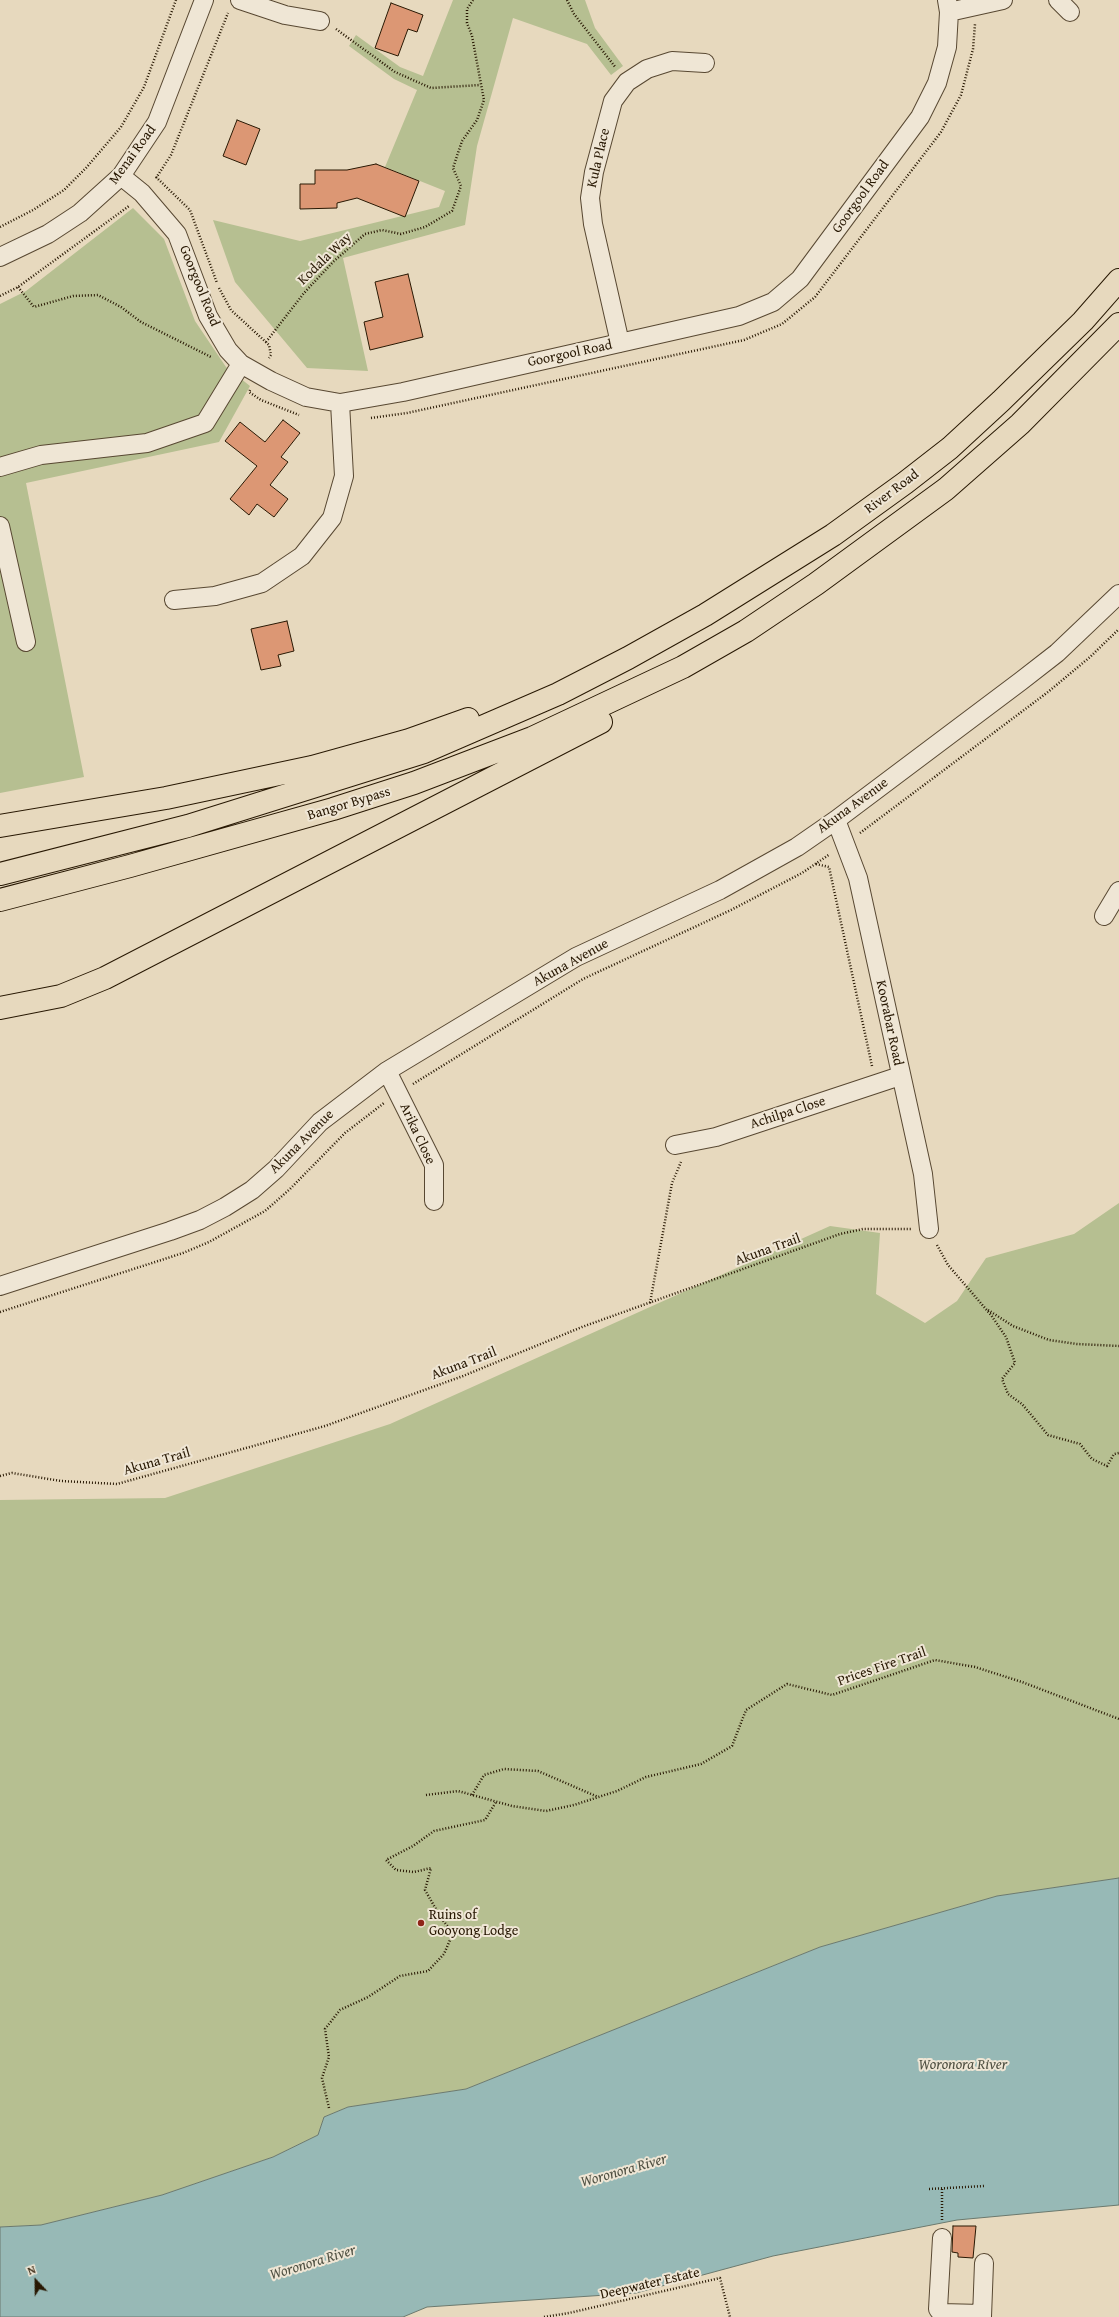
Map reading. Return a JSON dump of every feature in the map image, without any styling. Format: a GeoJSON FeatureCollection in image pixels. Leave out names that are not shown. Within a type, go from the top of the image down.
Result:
{"type":"FeatureCollection","features":[{"type":"Feature","properties":{"kind":"main road","name":"River Road"},"geometry":{"type":"LineString","coordinates":[[628,658],[711,611],[827,539],[905,483],[950,448],[1001,401],[1083,321],[1119,280]]}},
{"type":"Feature","properties":{"kind":"main road","name":"River Road"},"geometry":{"type":"LineString","coordinates":[[683,667],[746,631],[816,584],[946,489],[1020,424],[1119,324]]}},
{"type":"Feature","properties":{"kind":"main road"},"geometry":{"type":"LineString","coordinates":[[0,826],[166,798],[363,754],[468,719],[628,658]]}},
{"type":"Feature","properties":{"kind":"main road","name":"Bangor Bypass"},"geometry":{"type":"LineString","coordinates":[[0,874],[188,826],[417,755],[491,725],[628,658]]}},
{"type":"Feature","properties":{"kind":"main road"},"geometry":{"type":"LineString","coordinates":[[0,1008],[61,996],[105,978],[605,720],[647,693],[683,667]]}},
{"type":"Feature","properties":{"kind":"main road","name":"Bangor Bypass"},"geometry":{"type":"LineString","coordinates":[[0,900],[318,814],[414,783],[532,738],[683,667]]}},
{"type":"Feature","properties":{"kind":"street","name":"Menai Road"},"geometry":{"type":"LineString","coordinates":[[0,257],[48,234],[80,213],[121,176],[157,122],[204,0]]}},
{"type":"Feature","properties":{"kind":"street"},"geometry":{"type":"LineString","coordinates":[[240,0],[285,16],[320,21]]}},
{"type":"Feature","properties":{"kind":"street"},"geometry":{"type":"LineString","coordinates":[[948,6],[976,6],[1003,0]]}},
{"type":"Feature","properties":{"kind":"street","name":"Goorgool Road"},"geometry":{"type":"LineString","coordinates":[[121,176],[142,193],[177,234],[208,316],[228,350],[241,364],[306,397],[340,403],[403,392],[740,316],[774,302],[800,279],[920,116],[936,83],[947,47],[948,6]]}},
{"type":"Feature","properties":{"kind":"street","name":"Kula Place"},"geometry":{"type":"LineString","coordinates":[[620,343],[593,224],[590,198],[594,172],[614,101],[627,82],[647,70],[672,61],[705,63]]}},
{"type":"Feature","properties":{"kind":"street"},"geometry":{"type":"LineString","coordinates":[[0,467],[41,455],[146,443],[205,422],[241,364]]}},
{"type":"Feature","properties":{"kind":"street"},"geometry":{"type":"LineString","coordinates":[[174,600],[215,596],[262,583],[302,556],[332,518],[344,476],[340,403]]}},
{"type":"Feature","properties":{"kind":"street"},"geometry":{"type":"LineString","coordinates":[[0,526],[26,642]]}},
{"type":"Feature","properties":{"kind":"street","name":"Akuna Avenue"},"geometry":{"type":"LineString","coordinates":[[0,1286],[170,1231],[200,1220],[225,1207],[252,1190],[276,1169],[320,1122],[387,1071],[576,957],[720,890],[768,864],[836,820],[1051,657],[1119,594]]}},
{"type":"Feature","properties":{"kind":"street","name":"Koorabar Road"},"geometry":{"type":"LineString","coordinates":[[836,820],[858,878],[900,1076],[923,1174],[929,1229]]}},
{"type":"Feature","properties":{"kind":"street"},"geometry":{"type":"LineString","coordinates":[[1104,916],[1119,891]]}},
{"type":"Feature","properties":{"kind":"street","name":"Arika Close"},"geometry":{"type":"LineString","coordinates":[[387,1071],[434,1165],[434,1201]]}},
{"type":"Feature","properties":{"kind":"street","name":"Achilpa Close"},"geometry":{"type":"LineString","coordinates":[[682,1144],[716,1137],[900,1076]]}},
{"type":"Feature","properties":{"kind":"street"},"geometry":{"type":"LineString","coordinates":[[942,2238],[938,2309],[941,2313],[982,2316],[984,2263]]}},
{"type":"Feature","properties":{"kind":"path"},"geometry":{"type":"LineString","coordinates":[[0,227],[33,210],[64,190],[86,168],[121,127],[144,87],[176,0]]}},
{"type":"Feature","properties":{"kind":"path","name":"Kodala Way"},"geometry":{"type":"LineString","coordinates":[[266,342],[304,293],[333,262],[365,234],[382,230],[401,234],[425,227],[452,211],[461,186],[453,168],[462,140],[477,120],[484,100],[472,36],[467,23],[467,9],[473,0]]}},
{"type":"Feature","properties":{"kind":"path"},"geometry":{"type":"LineString","coordinates":[[568,0],[574,14],[627,82]]}},
{"type":"Feature","properties":{"kind":"path"},"geometry":{"type":"LineString","coordinates":[[342,422],[407,413],[625,367],[744,340],[782,324],[815,297],[941,132],[961,95],[973,49],[976,6]]}},
{"type":"Feature","properties":{"kind":"path"},"geometry":{"type":"LineString","coordinates":[[320,21],[347,36],[395,72],[431,88],[480,85]]}},
{"type":"Feature","properties":{"kind":"path"},"geometry":{"type":"LineString","coordinates":[[156,177],[190,210],[218,288],[231,310],[269,345],[271,355],[249,392],[261,400],[301,415]]}},
{"type":"Feature","properties":{"kind":"path"},"geometry":{"type":"LineString","coordinates":[[18,287],[34,307],[73,296],[98,295],[121,307],[141,322],[211,358],[228,350]]}},
{"type":"Feature","properties":{"kind":"path"},"geometry":{"type":"LineString","coordinates":[[0,1312],[183,1253],[209,1242],[265,1211],[290,1189],[360,1119],[398,1093],[583,979],[731,910],[815,864],[845,844],[1048,692],[1090,657],[1119,629]]}},
{"type":"Feature","properties":{"kind":"path"},"geometry":{"type":"LineString","coordinates":[[815,864],[829,867],[876,1084]]}},
{"type":"Feature","properties":{"kind":"path"},"geometry":{"type":"LineString","coordinates":[[650,1303],[672,1183],[682,1144]]}},
{"type":"Feature","properties":{"kind":"path","name":"Akuna Trail"},"geometry":{"type":"LineString","coordinates":[[0,1476],[12,1473],[61,1481],[117,1484],[325,1426],[463,1376],[582,1327],[840,1234],[862,1229],[929,1229]]}},
{"type":"Feature","properties":{"kind":"path"},"geometry":{"type":"LineString","coordinates":[[929,1229],[948,1265],[986,1308],[1006,1337],[1015,1363],[1002,1379],[1008,1394],[1022,1404],[1048,1435],[1080,1444],[1092,1459],[1107,1466],[1114,1454],[1119,1453]]}},
{"type":"Feature","properties":{"kind":"path"},"geometry":{"type":"LineString","coordinates":[[986,1308],[1013,1326],[1049,1340],[1076,1344],[1119,1346]]}},
{"type":"Feature","properties":{"kind":"path","name":"Prices Fire Trail"},"geometry":{"type":"LineString","coordinates":[[426,1796],[458,1791],[512,1806],[546,1811],[599,1797],[646,1777],[702,1764],[732,1746],[746,1710],[787,1684],[832,1695],[934,1660],[975,1667],[1022,1682],[1119,1720]]}},
{"type":"Feature","properties":{"kind":"path"},"geometry":{"type":"LineString","coordinates":[[472,1795],[484,1775],[504,1769],[538,1771],[599,1797]]}},
{"type":"Feature","properties":{"kind":"path"},"geometry":{"type":"LineString","coordinates":[[329,2108],[322,2078],[329,2057],[325,2029],[340,2010],[368,1997],[400,1976],[428,1971],[444,1954],[453,1932],[441,1918],[425,1890],[431,1868],[414,1872],[396,1870],[386,1860],[413,1846],[434,1831],[485,1820],[496,1802]]}},
{"type":"Feature","properties":{"kind":"path"},"geometry":{"type":"LineString","coordinates":[[929,2190],[984,2186]]}},
{"type":"Feature","properties":{"kind":"path"},"geometry":{"type":"LineString","coordinates":[[942,2189],[942,2238]]}},
{"type":"Feature","properties":{"kind":"path","name":"Deepwater Estate"},"geometry":{"type":"LineString","coordinates":[[544,2317],[569,2314],[720,2278],[730,2317]]}},
{"type":"Feature","properties":{"kind":"green space"},"geometry":{"type":"Polygon","coordinates":[[[453,0],[585,0],[595,28],[623,66],[611,75],[587,44],[513,18],[477,146],[465,225],[343,258],[368,371],[307,368],[235,282],[213,220],[300,241],[439,207],[445,191],[385,167],[417,90],[394,79],[349,46],[356,35],[400,67],[423,76],[453,0]]]}},
{"type":"Feature","properties":{"kind":"green space"},"geometry":{"type":"Polygon","coordinates":[[[133,208],[164,239],[195,321],[226,367],[250,386],[219,442],[26,483],[84,777],[0,793],[0,304],[26,291],[133,208]]]}},
{"type":"Feature","properties":{"kind":"green space"},"geometry":{"type":"Polygon","coordinates":[[[1119,1203],[1119,1878],[997,1896],[820,1947],[466,2089],[348,2107],[324,2117],[318,2135],[273,2157],[162,2195],[41,2225],[0,2227],[0,1500],[165,1498],[390,1424],[830,1226],[880,1233],[876,1294],[925,1323],[957,1301],[986,1258],[1074,1234],[1119,1203]]]}},
{"type":"Feature","properties":{"kind":"water","name":"Woronora River"},"geometry":{"type":"Polygon","coordinates":[[[1119,1878],[1119,2205],[957,2220],[773,2256],[636,2293],[427,2307],[403,2317],[0,2317],[0,2227],[41,2225],[162,2195],[273,2157],[318,2135],[324,2117],[348,2107],[466,2089],[820,1947],[997,1896],[1119,1878]]]}},
{"type":"Feature","properties":{"kind":"building"},"geometry":{"type":"Polygon","coordinates":[[[391,3],[423,15],[417,32],[408,29],[398,56],[375,48],[391,3]]]}},
{"type":"Feature","properties":{"kind":"building"},"geometry":{"type":"Polygon","coordinates":[[[237,120],[260,129],[246,165],[223,156],[237,120]]]}},
{"type":"Feature","properties":{"kind":"building"},"geometry":{"type":"Polygon","coordinates":[[[376,164],[419,181],[405,217],[357,198],[337,203],[337,208],[300,209],[300,184],[315,184],[315,170],[347,170],[376,164]]]}},
{"type":"Feature","properties":{"kind":"building"},"geometry":{"type":"Polygon","coordinates":[[[408,274],[423,337],[370,350],[364,322],[383,317],[375,282],[408,274]]]}},
{"type":"Feature","properties":{"kind":"building"},"geometry":{"type":"Polygon","coordinates":[[[283,420],[300,433],[281,457],[288,462],[270,485],[288,499],[274,517],[257,504],[249,515],[230,499],[257,466],[225,441],[240,422],[265,442],[283,420]]]}},
{"type":"Feature","properties":{"kind":"building"},"geometry":{"type":"Polygon","coordinates":[[[287,621],[294,651],[278,655],[281,666],[261,670],[251,629],[287,621]]]}},
{"type":"Feature","properties":{"kind":"building"},"geometry":{"type":"Polygon","coordinates":[[[953,2226],[976,2226],[973,2258],[958,2257],[958,2253],[952,2252],[953,2226]]]}},
{"type":"Feature","properties":{"kind":"place","name":"Ruins of Gooyong Lodge"},"geometry":{"type":"Point","coordinates":[421,1923]}}]}
